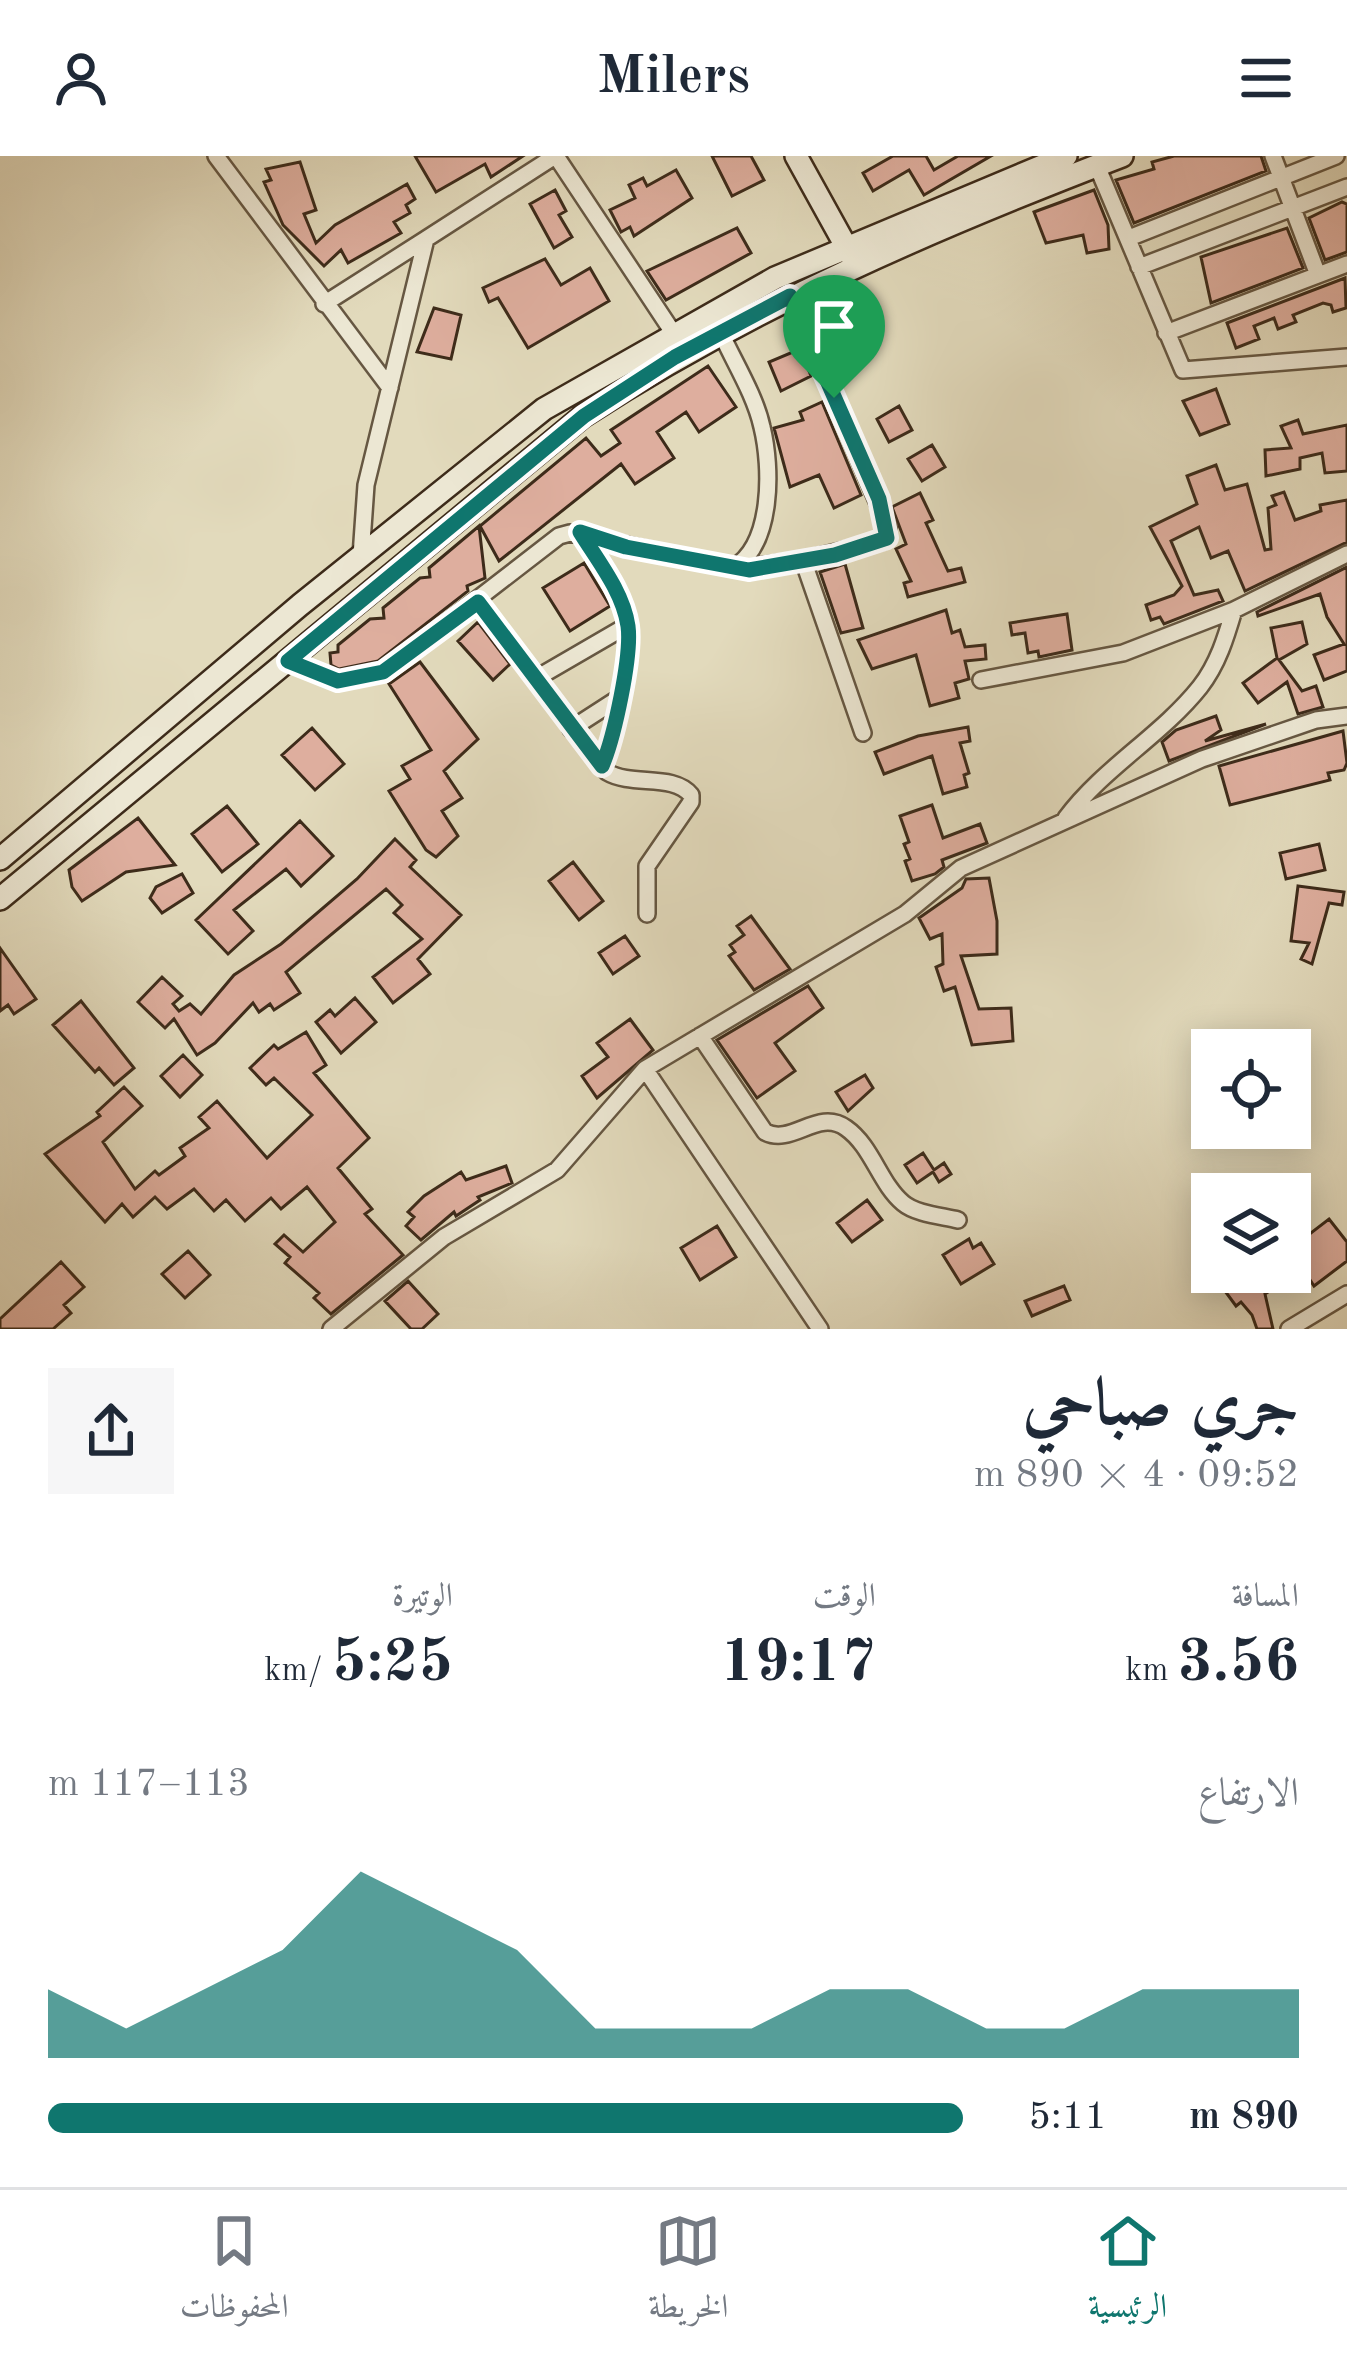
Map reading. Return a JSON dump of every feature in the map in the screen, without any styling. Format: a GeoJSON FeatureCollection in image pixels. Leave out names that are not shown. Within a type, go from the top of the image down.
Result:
{"type":"FeatureCollection","features":[{"type":"Feature","properties":{"kind":"main road"},"geometry":{"type":"LineString","coordinates":[[796,156],[852,257]]}},
{"type":"Feature","properties":{"kind":"main road"},"geometry":{"type":"LineString","coordinates":[[0,899],[584,416],[720,331],[790,296],[852,257],[1066,156]]}},
{"type":"Feature","properties":{"kind":"main road"},"geometry":{"type":"LineString","coordinates":[[0,859],[544,409],[775,278],[852,257],[1122,156]]}},
{"type":"Feature","properties":{"kind":"street"},"geometry":{"type":"LineString","coordinates":[[216,156],[390,388]]}},
{"type":"Feature","properties":{"kind":"street"},"geometry":{"type":"LineString","coordinates":[[324,304],[556,156],[674,334]]}},
{"type":"Feature","properties":{"kind":"street"},"geometry":{"type":"LineString","coordinates":[[1273,156],[1318,275]]}},
{"type":"Feature","properties":{"kind":"street"},"geometry":{"type":"LineString","coordinates":[[1129,238],[1336,156]]}},
{"type":"Feature","properties":{"kind":"street"},"geometry":{"type":"LineString","coordinates":[[1097,166],[1179,366],[1188,371],[1347,357]]}},
{"type":"Feature","properties":{"kind":"street"},"geometry":{"type":"LineString","coordinates":[[1139,267],[1347,188]]}},
{"type":"Feature","properties":{"kind":"street"},"geometry":{"type":"LineString","coordinates":[[361,556],[366,484],[427,239]]}},
{"type":"Feature","properties":{"kind":"street"},"geometry":{"type":"LineString","coordinates":[[1166,333],[1347,264]]}},
{"type":"Feature","properties":{"kind":"street"},"geometry":{"type":"LineString","coordinates":[[288,661],[338,681],[383,672],[559,536],[580,532],[626,547],[734,568],[803,560],[884,541],[888,527],[790,296]]}},
{"type":"Feature","properties":{"kind":"street"},"geometry":{"type":"LineString","coordinates":[[720,331],[762,425],[767,472],[753,554],[734,568]]}},
{"type":"Feature","properties":{"kind":"street"},"geometry":{"type":"LineString","coordinates":[[580,532],[617,593],[628,625],[619,698],[602,766]]}},
{"type":"Feature","properties":{"kind":"street"},"geometry":{"type":"LineString","coordinates":[[981,680],[1123,653],[1234,610],[1347,554]]}},
{"type":"Feature","properties":{"kind":"street"},"geometry":{"type":"LineString","coordinates":[[803,560],[863,733]]}},
{"type":"Feature","properties":{"kind":"street"},"geometry":{"type":"LineString","coordinates":[[478,602],[602,766],[617,778],[681,785],[691,795],[691,802],[647,866],[646,914]]}},
{"type":"Feature","properties":{"kind":"street"},"geometry":{"type":"LineString","coordinates":[[1064,821],[1079,800],[1156,733],[1202,685],[1220,653],[1234,610]]}},
{"type":"Feature","properties":{"kind":"street"},"geometry":{"type":"LineString","coordinates":[[535,679],[628,625]]}},
{"type":"Feature","properties":{"kind":"street"},"geometry":{"type":"LineString","coordinates":[[572,729],[619,698]]}},
{"type":"Feature","properties":{"kind":"street"},"geometry":{"type":"LineString","coordinates":[[331,1329],[444,1237],[557,1170],[645,1069],[905,914],[961,868],[1202,759],[1316,720],[1347,716]]}},
{"type":"Feature","properties":{"kind":"street"},"geometry":{"type":"LineString","coordinates":[[700,1036],[765,1132],[784,1136],[817,1122],[836,1123],[848,1129],[874,1159],[903,1203],[958,1220]]}},
{"type":"Feature","properties":{"kind":"street"},"geometry":{"type":"LineString","coordinates":[[645,1069],[820,1329]]}},
{"type":"Feature","properties":{"kind":"street"},"geometry":{"type":"LineString","coordinates":[[1289,1329],[1347,1294]]}},
{"type":"Feature","properties":{"kind":"building"},"geometry":{"type":"Polygon","coordinates":[[[415,156],[523,156],[491,177],[485,164],[436,192],[415,156]]]}},
{"type":"Feature","properties":{"kind":"building"},"geometry":{"type":"Polygon","coordinates":[[[712,156],[751,156],[764,180],[732,196],[712,156]]]}},
{"type":"Feature","properties":{"kind":"building"},"geometry":{"type":"Polygon","coordinates":[[[893,156],[926,156],[934,170],[958,156],[991,156],[924,195],[909,170],[873,191],[863,173],[893,156]]]}},
{"type":"Feature","properties":{"kind":"building"},"geometry":{"type":"Polygon","coordinates":[[[1174,156],[1261,156],[1266,171],[1134,223],[1116,180],[1154,169],[1152,162],[1174,156]]]}},
{"type":"Feature","properties":{"kind":"building"},"geometry":{"type":"Polygon","coordinates":[[[300,162],[316,210],[304,214],[316,243],[335,225],[407,184],[415,199],[406,205],[410,213],[394,222],[401,233],[348,263],[341,250],[324,266],[283,225],[264,182],[271,180],[266,169],[300,162]]]}},
{"type":"Feature","properties":{"kind":"building"},"geometry":{"type":"Polygon","coordinates":[[[676,170],[692,198],[634,236],[630,227],[621,232],[610,210],[635,198],[629,185],[643,178],[647,186],[676,170]]]}},
{"type":"Feature","properties":{"kind":"building"},"geometry":{"type":"Polygon","coordinates":[[[555,190],[566,211],[559,215],[572,237],[554,248],[530,204],[555,190]]]}},
{"type":"Feature","properties":{"kind":"building"},"geometry":{"type":"Polygon","coordinates":[[[1094,190],[1108,225],[1109,249],[1087,253],[1083,235],[1046,243],[1034,212],[1094,190]]]}},
{"type":"Feature","properties":{"kind":"building"},"geometry":{"type":"Polygon","coordinates":[[[1342,202],[1347,204],[1347,252],[1325,260],[1309,218],[1342,202]]]}},
{"type":"Feature","properties":{"kind":"building"},"geometry":{"type":"Polygon","coordinates":[[[737,228],[751,253],[666,300],[647,271],[737,228]]]}},
{"type":"Feature","properties":{"kind":"building"},"geometry":{"type":"Polygon","coordinates":[[[1287,228],[1303,268],[1211,303],[1201,257],[1287,228]]]}},
{"type":"Feature","properties":{"kind":"building"},"geometry":{"type":"Polygon","coordinates":[[[545,259],[561,285],[590,268],[609,301],[528,348],[498,298],[489,302],[483,288],[545,259]]]}},
{"type":"Feature","properties":{"kind":"building"},"geometry":{"type":"Polygon","coordinates":[[[1345,278],[1346,308],[1333,312],[1331,305],[1323,303],[1293,315],[1296,322],[1278,329],[1274,318],[1254,326],[1259,339],[1236,348],[1227,323],[1345,278]]]}},
{"type":"Feature","properties":{"kind":"building"},"geometry":{"type":"Polygon","coordinates":[[[855,305],[874,344],[832,365],[817,329],[855,305]]]}},
{"type":"Feature","properties":{"kind":"building"},"geometry":{"type":"Polygon","coordinates":[[[434,308],[461,315],[451,359],[417,352],[434,308]]]}},
{"type":"Feature","properties":{"kind":"building"},"geometry":{"type":"Polygon","coordinates":[[[800,349],[811,376],[781,391],[769,362],[800,349]]]}},
{"type":"Feature","properties":{"kind":"building"},"geometry":{"type":"Polygon","coordinates":[[[708,366],[736,407],[699,432],[686,412],[657,432],[674,458],[635,484],[621,464],[499,561],[480,526],[586,438],[601,456],[620,443],[611,430],[708,366]]]}},
{"type":"Feature","properties":{"kind":"building"},"geometry":{"type":"Polygon","coordinates":[[[1216,389],[1229,424],[1200,435],[1183,401],[1216,389]]]}},
{"type":"Feature","properties":{"kind":"building"},"geometry":{"type":"Polygon","coordinates":[[[822,402],[861,495],[834,508],[819,475],[790,487],[774,428],[803,420],[800,412],[822,402]]]}},
{"type":"Feature","properties":{"kind":"building"},"geometry":{"type":"Polygon","coordinates":[[[899,406],[912,430],[889,442],[877,419],[899,406]]]}},
{"type":"Feature","properties":{"kind":"building"},"geometry":{"type":"Polygon","coordinates":[[[1298,420],[1303,434],[1347,425],[1347,471],[1325,473],[1322,453],[1300,458],[1300,469],[1266,476],[1265,450],[1291,448],[1281,426],[1298,420]]]}},
{"type":"Feature","properties":{"kind":"building"},"geometry":{"type":"Polygon","coordinates":[[[932,445],[945,467],[922,481],[908,459],[932,445]]]}},
{"type":"Feature","properties":{"kind":"building"},"geometry":{"type":"Polygon","coordinates":[[[1216,465],[1225,490],[1247,484],[1265,550],[1271,549],[1268,508],[1276,505],[1272,496],[1284,492],[1295,520],[1321,511],[1320,505],[1347,500],[1347,542],[1245,591],[1228,551],[1211,558],[1199,527],[1171,541],[1194,595],[1218,590],[1223,601],[1164,624],[1160,617],[1151,620],[1146,605],[1174,595],[1182,586],[1150,527],[1197,504],[1187,476],[1216,465]]]}},
{"type":"Feature","properties":{"kind":"building"},"geometry":{"type":"Polygon","coordinates":[[[920,493],[933,520],[926,523],[948,571],[961,568],[965,582],[908,597],[904,583],[911,581],[896,549],[906,544],[892,507],[920,493]]]}},
{"type":"Feature","properties":{"kind":"building"},"geometry":{"type":"Polygon","coordinates":[[[479,526],[485,578],[467,586],[468,591],[378,661],[339,669],[331,665],[330,653],[338,652],[338,645],[370,619],[384,618],[383,608],[420,578],[430,577],[429,568],[479,526]]]}},
{"type":"Feature","properties":{"kind":"building"},"geometry":{"type":"Polygon","coordinates":[[[584,563],[610,606],[570,631],[543,588],[584,563]]]}},
{"type":"Feature","properties":{"kind":"building"},"geometry":{"type":"Polygon","coordinates":[[[845,564],[863,628],[841,633],[820,572],[845,564]]]}},
{"type":"Feature","properties":{"kind":"building"},"geometry":{"type":"Polygon","coordinates":[[[1347,567],[1347,671],[1324,680],[1314,655],[1344,644],[1327,617],[1320,594],[1258,616],[1257,612],[1347,567]]]}},
{"type":"Feature","properties":{"kind":"building"},"geometry":{"type":"Polygon","coordinates":[[[946,610],[952,633],[960,630],[965,647],[985,645],[986,659],[965,661],[969,679],[955,683],[959,698],[930,706],[916,655],[872,669],[858,640],[946,610]]]}},
{"type":"Feature","properties":{"kind":"building"},"geometry":{"type":"Polygon","coordinates":[[[1067,614],[1072,650],[1039,657],[1038,651],[1028,653],[1025,633],[1012,635],[1010,623],[1067,614]]]}},
{"type":"Feature","properties":{"kind":"building"},"geometry":{"type":"Polygon","coordinates":[[[478,622],[510,664],[493,680],[458,641],[478,622]]]}},
{"type":"Feature","properties":{"kind":"building"},"geometry":{"type":"Polygon","coordinates":[[[1302,622],[1307,644],[1279,660],[1302,691],[1316,686],[1323,707],[1298,714],[1287,682],[1258,703],[1243,683],[1277,658],[1271,628],[1302,622]]]}},
{"type":"Feature","properties":{"kind":"building"},"geometry":{"type":"Polygon","coordinates":[[[420,662],[478,739],[444,771],[462,798],[442,811],[458,836],[436,857],[426,850],[389,791],[410,779],[402,766],[431,750],[389,684],[420,662]]]}},
{"type":"Feature","properties":{"kind":"building"},"geometry":{"type":"Polygon","coordinates":[[[1216,716],[1221,730],[1205,741],[1266,724],[1169,761],[1162,742],[1176,730],[1216,716]]]}},
{"type":"Feature","properties":{"kind":"building"},"geometry":{"type":"Polygon","coordinates":[[[968,727],[970,741],[960,743],[969,773],[964,775],[967,787],[943,794],[932,756],[884,774],[875,752],[918,736],[968,727]]]}},
{"type":"Feature","properties":{"kind":"building"},"geometry":{"type":"Polygon","coordinates":[[[312,728],[344,764],[315,790],[282,755],[312,728]]]}},
{"type":"Feature","properties":{"kind":"building"},"geometry":{"type":"Polygon","coordinates":[[[1343,731],[1347,763],[1344,770],[1328,773],[1330,780],[1230,805],[1219,766],[1343,731]]]}},
{"type":"Feature","properties":{"kind":"building"},"geometry":{"type":"Polygon","coordinates":[[[932,805],[943,838],[980,824],[987,843],[942,860],[944,867],[935,874],[912,881],[905,861],[910,859],[904,844],[909,842],[900,816],[932,805]]]}},
{"type":"Feature","properties":{"kind":"building"},"geometry":{"type":"Polygon","coordinates":[[[227,806],[258,844],[222,872],[192,834],[227,806]]]}},
{"type":"Feature","properties":{"kind":"building"},"geometry":{"type":"Polygon","coordinates":[[[138,818],[175,865],[126,872],[82,901],[72,887],[69,870],[138,818]]]}},
{"type":"Feature","properties":{"kind":"building"},"geometry":{"type":"Polygon","coordinates":[[[300,821],[333,856],[301,886],[286,869],[234,910],[253,931],[228,954],[196,920],[300,821]]]}},
{"type":"Feature","properties":{"kind":"building"},"geometry":{"type":"Polygon","coordinates":[[[395,839],[416,860],[410,867],[461,915],[418,959],[430,974],[393,1003],[373,977],[422,939],[394,913],[402,905],[386,889],[286,972],[300,993],[274,1010],[270,1004],[259,1012],[253,1003],[197,1055],[174,1019],[165,1028],[138,1002],[162,977],[182,996],[173,1004],[179,1011],[190,1004],[201,1014],[234,975],[281,944],[357,879],[395,839]]]}},
{"type":"Feature","properties":{"kind":"building"},"geometry":{"type":"Polygon","coordinates":[[[1319,844],[1325,870],[1286,879],[1280,853],[1319,844]]]}},
{"type":"Feature","properties":{"kind":"building"},"geometry":{"type":"Polygon","coordinates":[[[573,862],[603,901],[579,920],[549,881],[573,862]]]}},
{"type":"Feature","properties":{"kind":"building"},"geometry":{"type":"Polygon","coordinates":[[[182,874],[193,893],[162,913],[150,898],[156,887],[182,874]]]}},
{"type":"Feature","properties":{"kind":"building"},"geometry":{"type":"Polygon","coordinates":[[[989,878],[997,954],[961,956],[979,1009],[1011,1008],[1013,1041],[972,1045],[955,987],[944,991],[936,967],[943,964],[942,934],[930,939],[919,918],[962,888],[966,879],[989,878]]]}},
{"type":"Feature","properties":{"kind":"building"},"geometry":{"type":"Polygon","coordinates":[[[1298,886],[1344,892],[1342,905],[1329,903],[1312,964],[1301,959],[1309,943],[1291,941],[1298,886]]]}},
{"type":"Feature","properties":{"kind":"building"},"geometry":{"type":"Polygon","coordinates":[[[751,916],[790,969],[754,990],[729,956],[735,952],[730,945],[744,935],[737,926],[751,916]]]}},
{"type":"Feature","properties":{"kind":"building"},"geometry":{"type":"Polygon","coordinates":[[[625,936],[639,956],[613,974],[599,953],[625,936]]]}},
{"type":"Feature","properties":{"kind":"building"},"geometry":{"type":"Polygon","coordinates":[[[0,948],[36,999],[14,1014],[8,1005],[0,1011],[0,948]]]}},
{"type":"Feature","properties":{"kind":"building"},"geometry":{"type":"Polygon","coordinates":[[[808,986],[823,1008],[775,1043],[795,1071],[757,1098],[717,1040],[808,986]]]}},
{"type":"Feature","properties":{"kind":"building"},"geometry":{"type":"Polygon","coordinates":[[[355,998],[376,1022],[341,1053],[316,1022],[330,1010],[335,1016],[355,998]]]}},
{"type":"Feature","properties":{"kind":"building"},"geometry":{"type":"Polygon","coordinates":[[[81,1001],[134,1068],[114,1085],[99,1068],[95,1072],[53,1025],[81,1001]]]}},
{"type":"Feature","properties":{"kind":"building"},"geometry":{"type":"Polygon","coordinates":[[[630,1019],[653,1050],[597,1098],[582,1076],[608,1057],[597,1043],[630,1019]]]}},
{"type":"Feature","properties":{"kind":"building"},"geometry":{"type":"Polygon","coordinates":[[[306,1032],[326,1065],[314,1073],[369,1138],[338,1168],[372,1209],[365,1214],[403,1255],[331,1314],[314,1298],[319,1293],[285,1263],[290,1257],[275,1244],[284,1235],[303,1252],[335,1222],[307,1187],[281,1209],[271,1198],[245,1221],[226,1200],[214,1211],[194,1189],[167,1209],[155,1197],[133,1217],[122,1204],[105,1222],[45,1154],[100,1116],[97,1112],[124,1087],[142,1106],[103,1142],[135,1189],[155,1171],[159,1175],[185,1156],[180,1148],[209,1128],[199,1117],[217,1101],[267,1158],[312,1115],[274,1078],[266,1085],[250,1068],[274,1045],[278,1049],[306,1032]]]}},
{"type":"Feature","properties":{"kind":"building"},"geometry":{"type":"Polygon","coordinates":[[[183,1055],[202,1075],[180,1097],[161,1076],[183,1055]]]}},
{"type":"Feature","properties":{"kind":"building"},"geometry":{"type":"Polygon","coordinates":[[[865,1075],[873,1088],[848,1111],[836,1092],[865,1075]]]}},
{"type":"Feature","properties":{"kind":"building"},"geometry":{"type":"Polygon","coordinates":[[[923,1153],[934,1170],[944,1163],[951,1174],[939,1182],[933,1172],[917,1183],[905,1165],[923,1153]]]}},
{"type":"Feature","properties":{"kind":"building"},"geometry":{"type":"Polygon","coordinates":[[[506,1166],[512,1183],[478,1197],[456,1216],[454,1212],[421,1240],[406,1226],[414,1217],[408,1212],[424,1196],[461,1172],[466,1180],[506,1166]]]}},
{"type":"Feature","properties":{"kind":"building"},"geometry":{"type":"Polygon","coordinates":[[[867,1200],[882,1220],[852,1242],[837,1223],[867,1200]]]}},
{"type":"Feature","properties":{"kind":"building"},"geometry":{"type":"Polygon","coordinates":[[[1329,1219],[1347,1242],[1347,1261],[1314,1286],[1311,1281],[1311,1233],[1329,1219]]]}},
{"type":"Feature","properties":{"kind":"building"},"geometry":{"type":"Polygon","coordinates":[[[717,1226],[736,1257],[700,1280],[681,1248],[717,1226]]]}},
{"type":"Feature","properties":{"kind":"building"},"geometry":{"type":"Polygon","coordinates":[[[969,1239],[973,1248],[981,1243],[994,1264],[961,1284],[943,1255],[969,1239]]]}},
{"type":"Feature","properties":{"kind":"building"},"geometry":{"type":"Polygon","coordinates":[[[188,1251],[210,1275],[185,1298],[162,1274],[188,1251]]]}},
{"type":"Feature","properties":{"kind":"building"},"geometry":{"type":"Polygon","coordinates":[[[61,1262],[84,1287],[64,1305],[71,1313],[53,1329],[0,1329],[0,1319],[61,1262]]]}},
{"type":"Feature","properties":{"kind":"building"},"geometry":{"type":"Polygon","coordinates":[[[408,1281],[438,1314],[422,1329],[411,1329],[385,1301],[408,1281]]]}},
{"type":"Feature","properties":{"kind":"building"},"geometry":{"type":"Polygon","coordinates":[[[1064,1286],[1070,1300],[1032,1316],[1025,1301],[1064,1286]]]}},
{"type":"Feature","properties":{"kind":"building"},"geometry":{"type":"Polygon","coordinates":[[[1226,1293],[1266,1293],[1273,1329],[1257,1329],[1241,1302],[1236,1306],[1226,1293]]]}},
{"type":"Feature","properties":{"kind":"route"},"geometry":{"type":"LineString","coordinates":[[790,296],[834,398],[879,499],[888,527],[884,541],[749,570],[626,547],[580,532],[617,593],[628,625],[616,722],[602,766],[478,602],[383,672],[338,681],[288,661],[584,416],[675,357],[790,296]]}}]}
